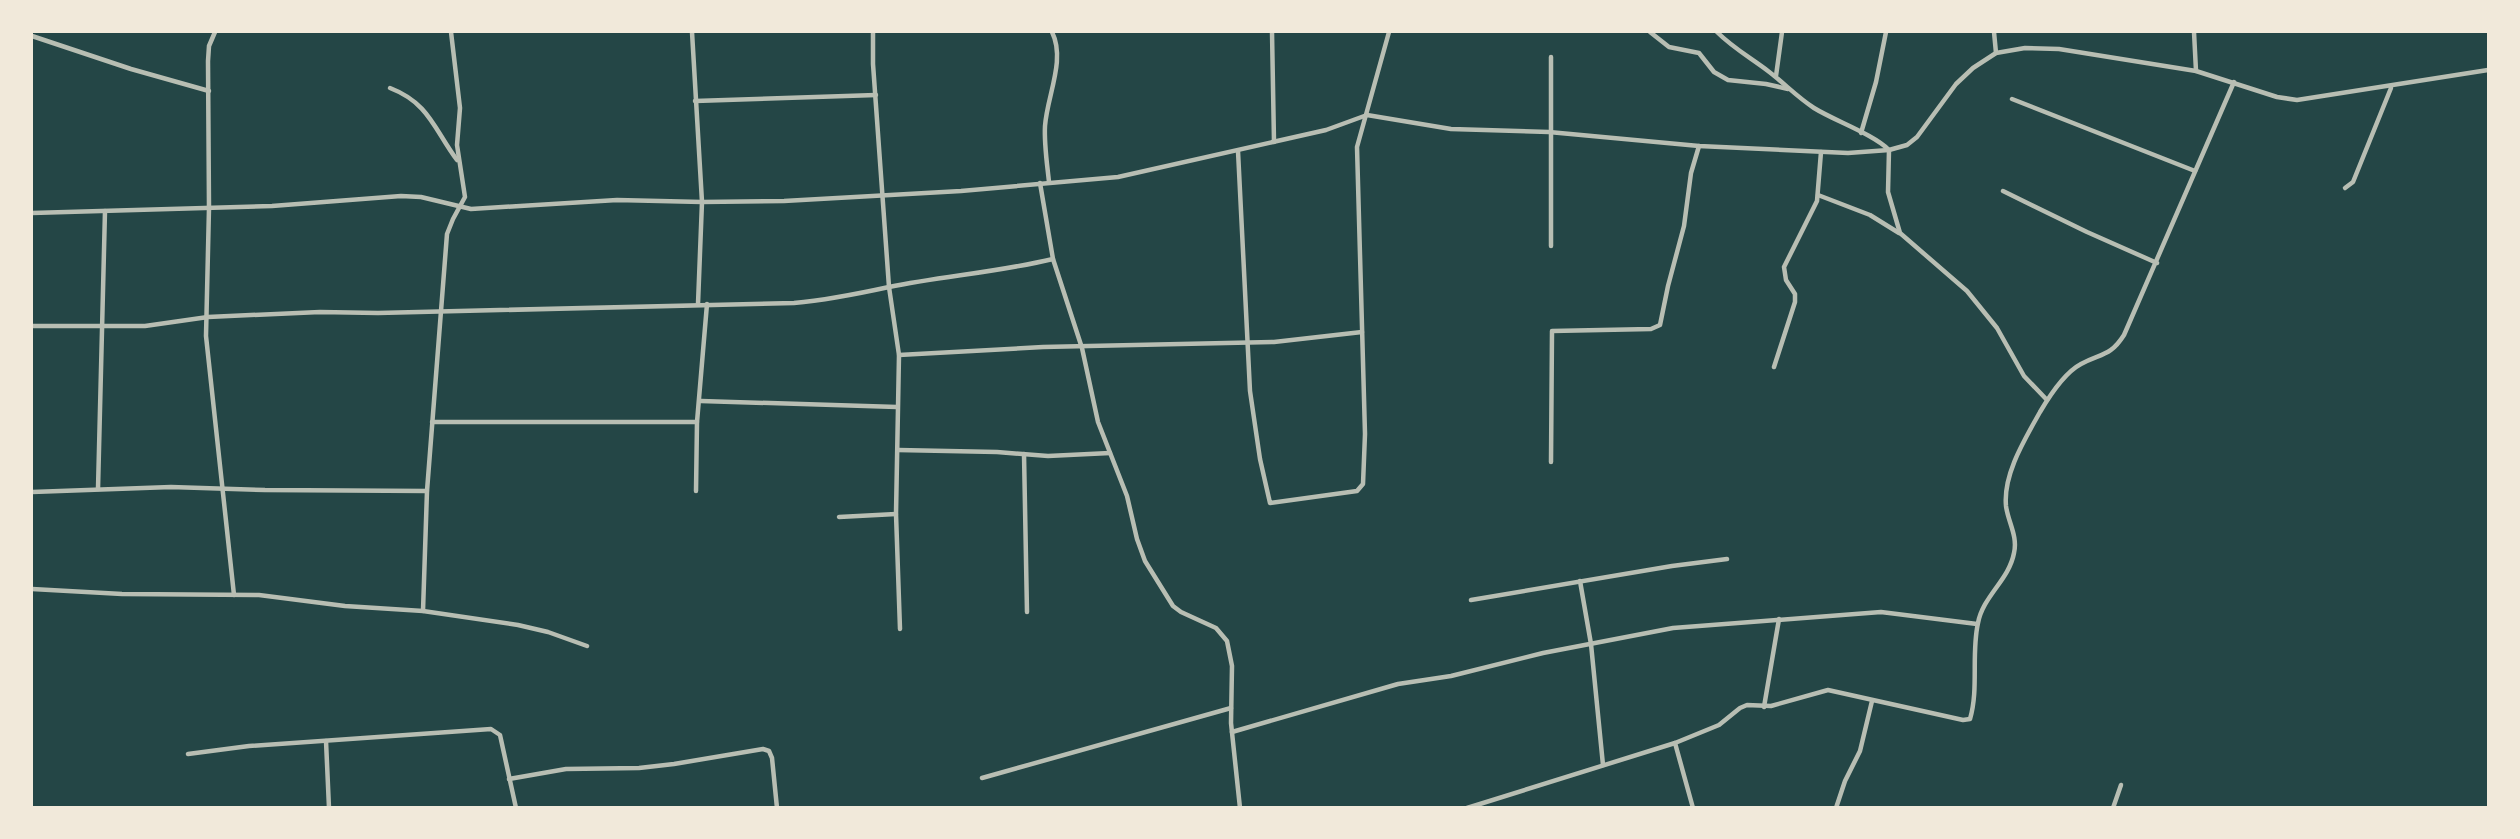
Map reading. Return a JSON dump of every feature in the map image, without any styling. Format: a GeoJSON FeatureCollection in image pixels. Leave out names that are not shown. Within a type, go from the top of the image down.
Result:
{"type":"FeatureCollection","features":[{"type":"Feature","properties":{"kind":"street"},"geometry":{"type":"LineString","coordinates":[[215,32],[209,46],[208,61],[207,349],[234,595]]}},
{"type":"Feature","properties":{"kind":"street"},"geometry":{"type":"LineString","coordinates":[[422,611],[427,491],[447,234],[465,192],[459,163],[457,134],[460,108],[451,32]]}},
{"type":"Feature","properties":{"kind":"street"},"geometry":{"type":"LineString","coordinates":[[692,32],[702,202],[698,304]]}},
{"type":"Feature","properties":{"kind":"street"},"geometry":{"type":"LineString","coordinates":[[873,32],[889,287],[899,355],[896,514],[900,629]]}},
{"type":"Feature","properties":{"kind":"street"},"geometry":{"type":"LineString","coordinates":[[1049,182],[1045,123],[1056,64],[1052,32]]}},
{"type":"Feature","properties":{"kind":"street"},"geometry":{"type":"LineString","coordinates":[[1272,32],[1274,142]]}},
{"type":"Feature","properties":{"kind":"street"},"geometry":{"type":"LineString","coordinates":[[1238,151],[1253,418],[1270,503],[1348,494],[1361,489],[1364,475],[1356,169],[1359,139],[1389,32]]}},
{"type":"Feature","properties":{"kind":"street"},"geometry":{"type":"LineString","coordinates":[[1650,32],[1668,47],[1699,53],[1714,72],[1728,80],[1766,84],[1788,90]]}},
{"type":"Feature","properties":{"kind":"street"},"geometry":{"type":"LineString","coordinates":[[1717,32],[1733,47],[1776,77],[1788,90],[1815,108],[1878,141],[1889,150]]}},
{"type":"Feature","properties":{"kind":"street"},"geometry":{"type":"LineString","coordinates":[[1776,77],[1782,32]]}},
{"type":"Feature","properties":{"kind":"street"},"geometry":{"type":"LineString","coordinates":[[1861,133],[1876,82],[1886,32]]}},
{"type":"Feature","properties":{"kind":"street"},"geometry":{"type":"LineString","coordinates":[[1994,32],[1996,53]]}},
{"type":"Feature","properties":{"kind":"street"},"geometry":{"type":"LineString","coordinates":[[2193,32],[2196,71]]}},
{"type":"Feature","properties":{"kind":"street"},"geometry":{"type":"LineString","coordinates":[[32,36],[209,92]]}},
{"type":"Feature","properties":{"kind":"street"},"geometry":{"type":"LineString","coordinates":[[32,213],[209,208],[401,196],[421,197],[460,208],[484,209],[617,200],[702,202],[961,191],[1118,177],[1326,130],[1367,115],[1451,129],[1549,132],[1699,146],[1848,153],[1889,150],[1907,145],[1917,137],[1956,83],[1973,68],[1996,53],[2025,48],[2059,50],[2196,71],[2277,97],[2297,100],[2488,70]]}},
{"type":"Feature","properties":{"kind":"street"},"geometry":{"type":"LineString","coordinates":[[1550,246],[1551,57]]}},
{"type":"Feature","properties":{"kind":"street"},"geometry":{"type":"LineString","coordinates":[[1467,807],[1675,743],[1719,726],[1747,705],[1765,707],[1828,690],[1963,720],[1970,719],[1977,624],[1988,598],[2008,572],[2013,557],[2015,541],[2006,497],[2008,482],[2024,443],[2047,400],[2073,369],[2083,362],[2108,354],[2116,347],[2157,263],[2234,82]]}},
{"type":"Feature","properties":{"kind":"street"},"geometry":{"type":"LineString","coordinates":[[2345,188],[2353,182],[2391,87]]}},
{"type":"Feature","properties":{"kind":"street"},"geometry":{"type":"LineString","coordinates":[[390,88],[405,94],[423,108],[459,163]]}},
{"type":"Feature","properties":{"kind":"street"},"geometry":{"type":"LineString","coordinates":[[695,102],[876,95]]}},
{"type":"Feature","properties":{"kind":"street"},"geometry":{"type":"LineString","coordinates":[[2012,99],[2195,171]]}},
{"type":"Feature","properties":{"kind":"street"},"geometry":{"type":"LineString","coordinates":[[1551,462],[1552,331],[1651,329],[1660,325],[1684,226],[1691,173],[1699,146]]}},
{"type":"Feature","properties":{"kind":"street"},"geometry":{"type":"LineString","coordinates":[[1889,150],[1888,192],[1899,233]]}},
{"type":"Feature","properties":{"kind":"street"},"geometry":{"type":"LineString","coordinates":[[1774,367],[1795,302],[1795,294],[1786,280],[1784,267],[1812,213],[1818,195],[1821,152]]}},
{"type":"Feature","properties":{"kind":"street"},"geometry":{"type":"LineString","coordinates":[[1040,183],[1053,259],[1082,348],[1098,422],[1127,496],[1137,539],[1168,600],[1181,612],[1216,628],[1227,641],[1232,666],[1232,732],[1240,807]]}},
{"type":"Feature","properties":{"kind":"street"},"geometry":{"type":"LineString","coordinates":[[2003,191],[2157,263]]}},
{"type":"Feature","properties":{"kind":"street"},"geometry":{"type":"LineString","coordinates":[[1818,195],[1870,215],[1899,233],[1967,291],[1997,328],[2024,376],[2047,400]]}},
{"type":"Feature","properties":{"kind":"street"},"geometry":{"type":"LineString","coordinates":[[98,489],[105,211]]}},
{"type":"Feature","properties":{"kind":"street"},"geometry":{"type":"LineString","coordinates":[[32,326],[145,326],[208,317],[320,312],[441,312],[823,300],[889,287],[982,274],[1053,259]]}},
{"type":"Feature","properties":{"kind":"street"},"geometry":{"type":"LineString","coordinates":[[696,491],[697,422],[701,401],[707,304]]}},
{"type":"Feature","properties":{"kind":"street"},"geometry":{"type":"LineString","coordinates":[[899,355],[1032,348],[1290,341],[1362,332]]}},
{"type":"Feature","properties":{"kind":"street"},"geometry":{"type":"LineString","coordinates":[[701,401],[897,407]]}},
{"type":"Feature","properties":{"kind":"street"},"geometry":{"type":"LineString","coordinates":[[432,422],[697,422]]}},
{"type":"Feature","properties":{"kind":"street"},"geometry":{"type":"LineString","coordinates":[[898,450],[1048,456],[1110,453]]}},
{"type":"Feature","properties":{"kind":"street"},"geometry":{"type":"LineString","coordinates":[[1024,454],[1027,612]]}},
{"type":"Feature","properties":{"kind":"street"},"geometry":{"type":"LineString","coordinates":[[32,492],[171,487],[427,491]]}},
{"type":"Feature","properties":{"kind":"street"},"geometry":{"type":"LineString","coordinates":[[839,517],[896,514]]}},
{"type":"Feature","properties":{"kind":"street"},"geometry":{"type":"LineString","coordinates":[[1471,600],[1727,559]]}},
{"type":"Feature","properties":{"kind":"street"},"geometry":{"type":"LineString","coordinates":[[1580,581],[1591,644],[1603,765]]}},
{"type":"Feature","properties":{"kind":"street"},"geometry":{"type":"LineString","coordinates":[[32,589],[122,594],[258,595],[345,606],[422,611],[518,625],[587,646]]}},
{"type":"Feature","properties":{"kind":"street"},"geometry":{"type":"LineString","coordinates":[[1232,732],[1398,684],[1451,676],[1503,662],[1673,628],[1881,612],[1977,624]]}},
{"type":"Feature","properties":{"kind":"street"},"geometry":{"type":"LineString","coordinates":[[1765,707],[1779,619]]}},
{"type":"Feature","properties":{"kind":"street"},"geometry":{"type":"LineString","coordinates":[[1836,807],[1860,751],[1872,701]]}},
{"type":"Feature","properties":{"kind":"street"},"geometry":{"type":"LineString","coordinates":[[982,778],[1231,708]]}},
{"type":"Feature","properties":{"kind":"street"},"geometry":{"type":"LineString","coordinates":[[188,754],[491,729],[500,735],[516,807]]}},
{"type":"Feature","properties":{"kind":"street"},"geometry":{"type":"LineString","coordinates":[[326,741],[329,807]]}},
{"type":"Feature","properties":{"kind":"street"},"geometry":{"type":"LineString","coordinates":[[1675,743],[1693,807]]}},
{"type":"Feature","properties":{"kind":"street"},"geometry":{"type":"LineString","coordinates":[[509,779],[566,769],[639,768],[674,764],[763,749],[769,751],[772,758],[777,807]]}},
{"type":"Feature","properties":{"kind":"street"},"geometry":{"type":"LineString","coordinates":[[2113,807],[2121,785]]}},
{"type":"Feature","properties":{"kind":"shaded area"},"geometry":{"type":"Polygon","coordinates":[[[32,32],[2488,32],[2488,807],[32,807],[32,32]]]}}]}
